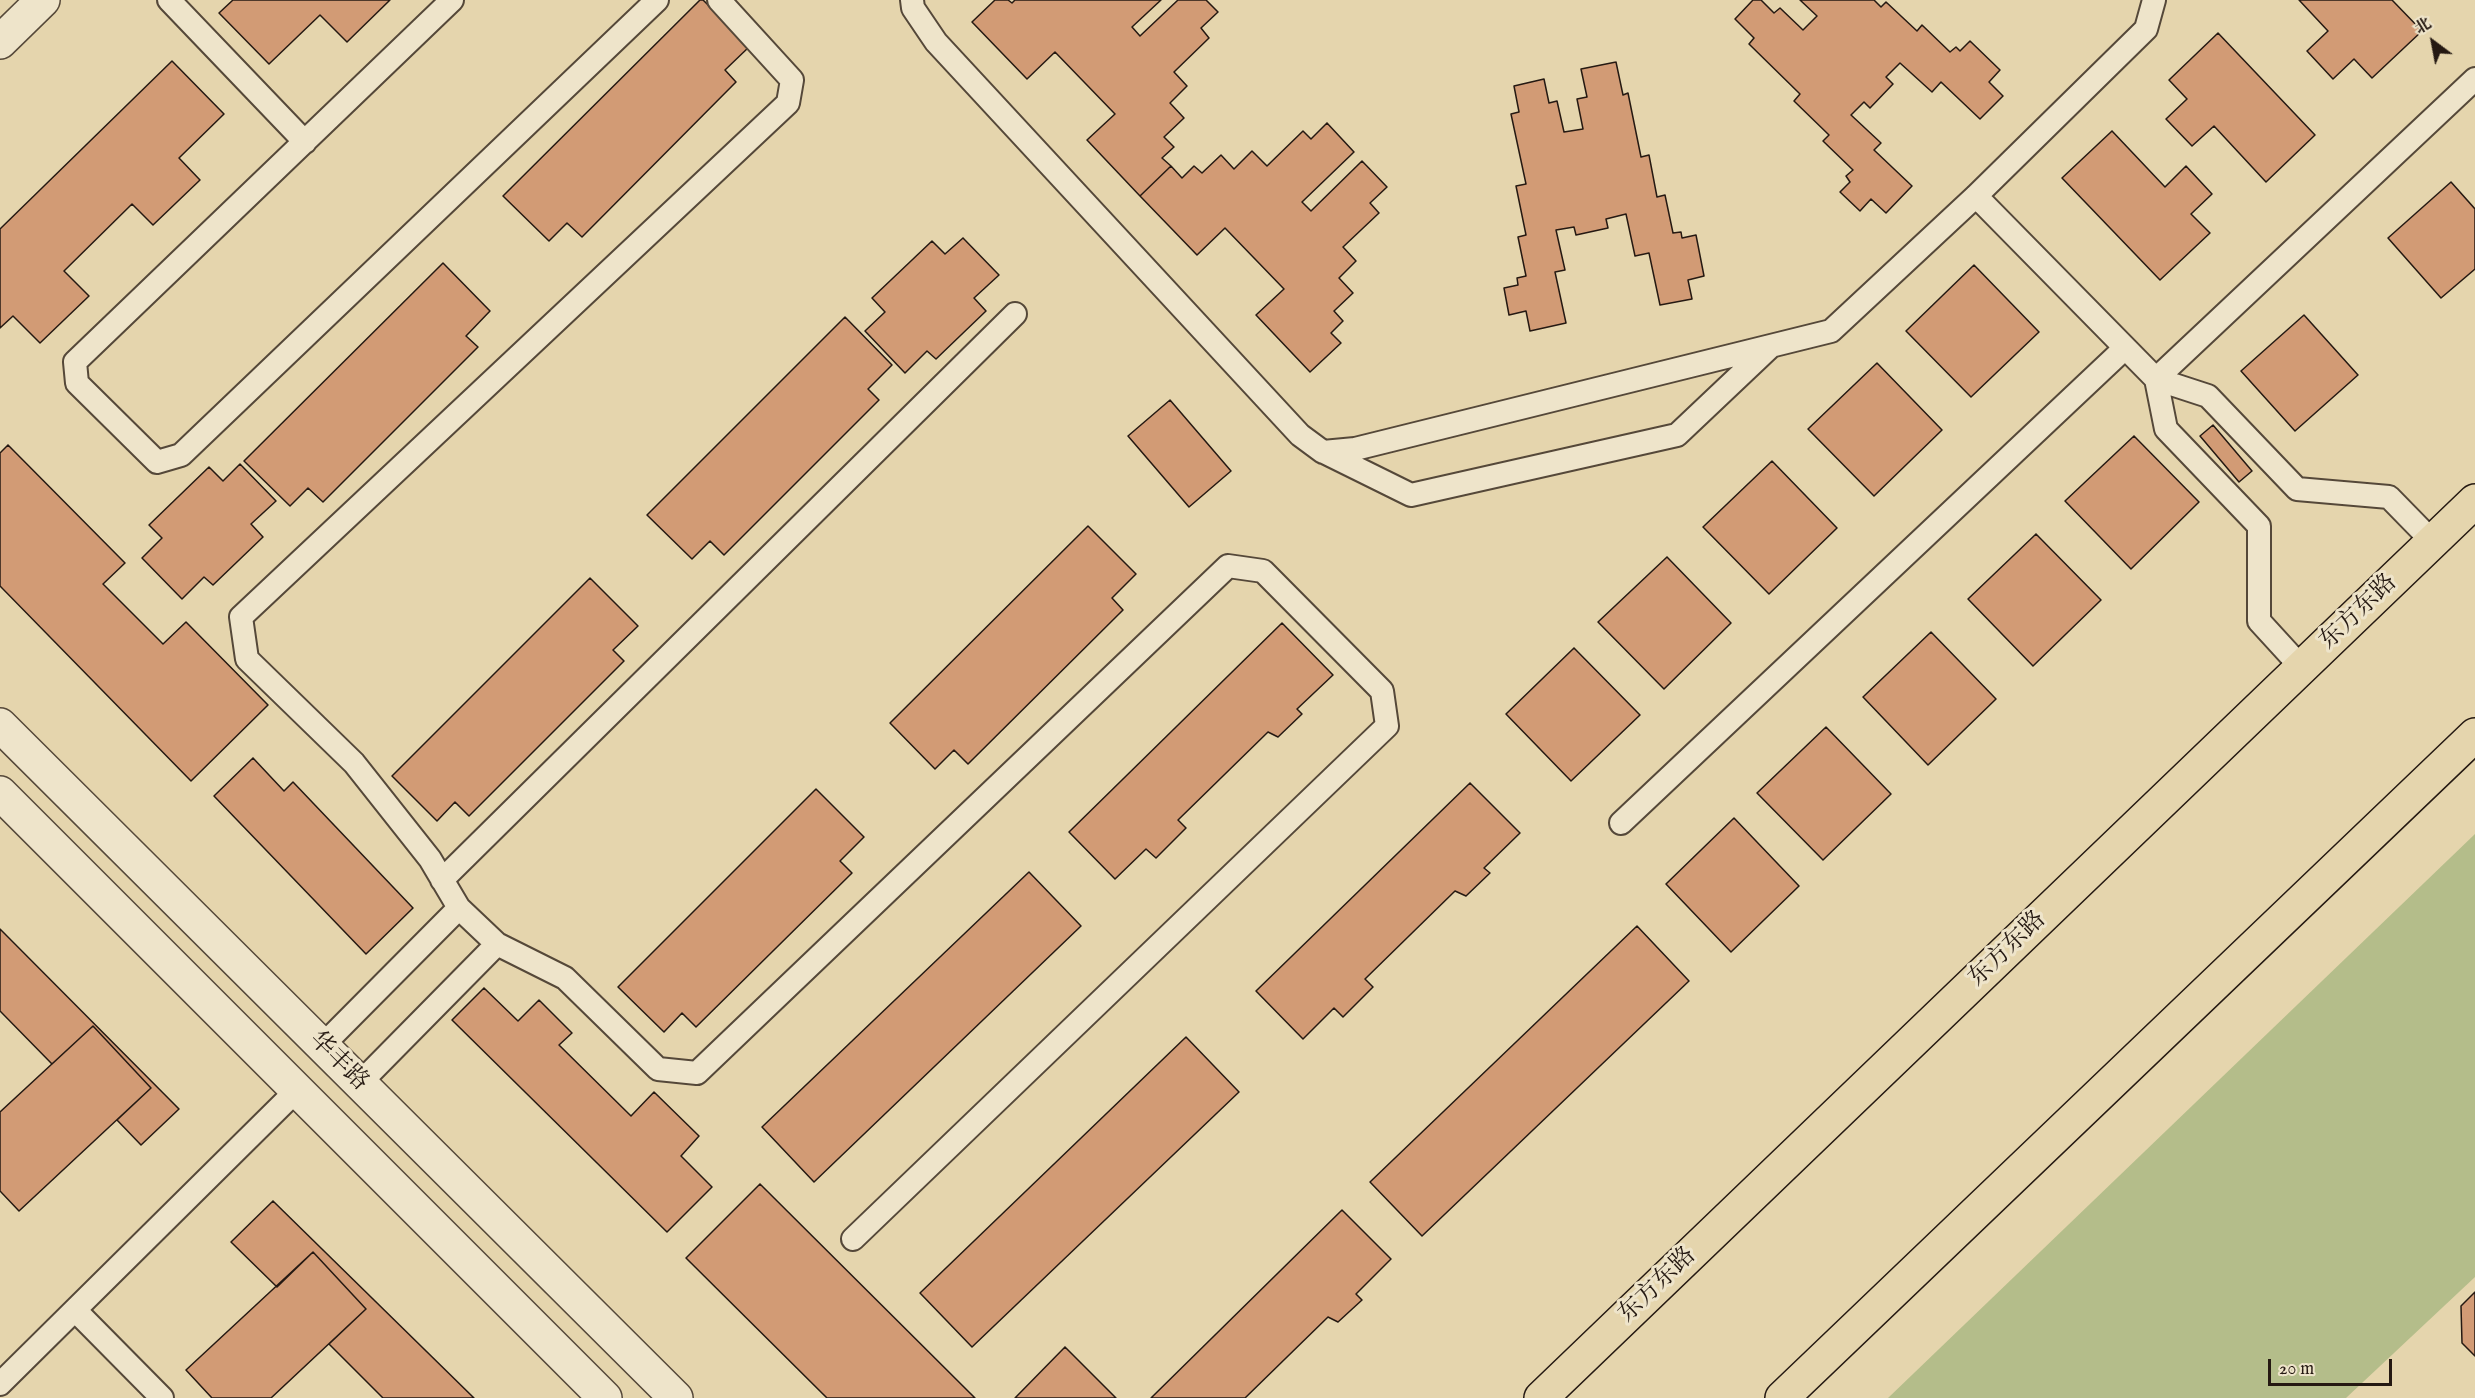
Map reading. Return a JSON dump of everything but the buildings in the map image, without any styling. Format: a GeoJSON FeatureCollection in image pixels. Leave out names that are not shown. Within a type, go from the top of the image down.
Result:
{"type":"FeatureCollection","features":[{"type":"Feature","properties":{"kind":"main road","name":"东方东路"},"geometry":{"type":"LineString","coordinates":[[1541,1398],[2475,501]]}},
{"type":"Feature","properties":{"kind":"main road"},"geometry":{"type":"LineString","coordinates":[[1782,1398],[2475,735]]}},
{"type":"Feature","properties":{"kind":"street"},"geometry":{"type":"LineString","coordinates":[[0,42],[43,0]]}},
{"type":"Feature","properties":{"kind":"street","name":"华丰路"},"geometry":{"type":"LineString","coordinates":[[0,725],[676,1398]]}},
{"type":"Feature","properties":{"kind":"street","name":"华丰路"},"geometry":{"type":"LineString","coordinates":[[0,793],[605,1398]]}},
{"type":"Feature","properties":{"kind":"lane"},"geometry":{"type":"LineString","coordinates":[[169,0],[304,142]]}},
{"type":"Feature","properties":{"kind":"lane"},"geometry":{"type":"LineString","coordinates":[[452,0],[75,362],[77,383],[157,462],[181,455],[657,0]]}},
{"type":"Feature","properties":{"kind":"lane"},"geometry":{"type":"LineString","coordinates":[[718,0],[792,80],[788,103],[241,617],[247,659],[354,763],[430,859],[459,908],[497,944],[566,978],[658,1069],[697,1073],[1228,566],[1263,571],[1382,691],[1387,726],[853,1239]]}},
{"type":"Feature","properties":{"kind":"lane"},"geometry":{"type":"LineString","coordinates":[[1323,452],[1366,446],[1831,331],[1976,196],[2146,29],[2154,0]]}},
{"type":"Feature","properties":{"kind":"lane"},"geometry":{"type":"LineString","coordinates":[[910,3],[936,42],[1300,435],[1323,452],[1411,495],[1677,435],[1770,347]]}},
{"type":"Feature","properties":{"kind":"lane"},"geometry":{"type":"LineString","coordinates":[[2156,379],[2475,79]]}},
{"type":"Feature","properties":{"kind":"lane"},"geometry":{"type":"LineString","coordinates":[[1976,196],[2156,379],[2208,396],[2297,489],[2389,497],[2433,542]]}},
{"type":"Feature","properties":{"kind":"lane"},"geometry":{"type":"LineString","coordinates":[[442,880],[1016,314]]}},
{"type":"Feature","properties":{"kind":"lane"},"geometry":{"type":"LineString","coordinates":[[1621,823],[2125,348]]}},
{"type":"Feature","properties":{"kind":"lane"},"geometry":{"type":"LineString","coordinates":[[2156,379],[2166,429],[2259,526],[2259,621],[2302,668]]}},
{"type":"Feature","properties":{"kind":"lane"},"geometry":{"type":"LineString","coordinates":[[322,1046],[459,908]]}},
{"type":"Feature","properties":{"kind":"lane"},"geometry":{"type":"LineString","coordinates":[[360,1083],[497,944]]}},
{"type":"Feature","properties":{"kind":"lane"},"geometry":{"type":"LineString","coordinates":[[0,1384],[297,1090]]}},
{"type":"Feature","properties":{"kind":"lane"},"geometry":{"type":"LineString","coordinates":[[75,1310],[162,1398]]}},
{"type":"Feature","properties":{"kind":"green space"},"geometry":{"type":"Polygon","coordinates":[[[2475,834],[2475,1277],[2346,1398],[1888,1398],[2475,834]]]}}]}
